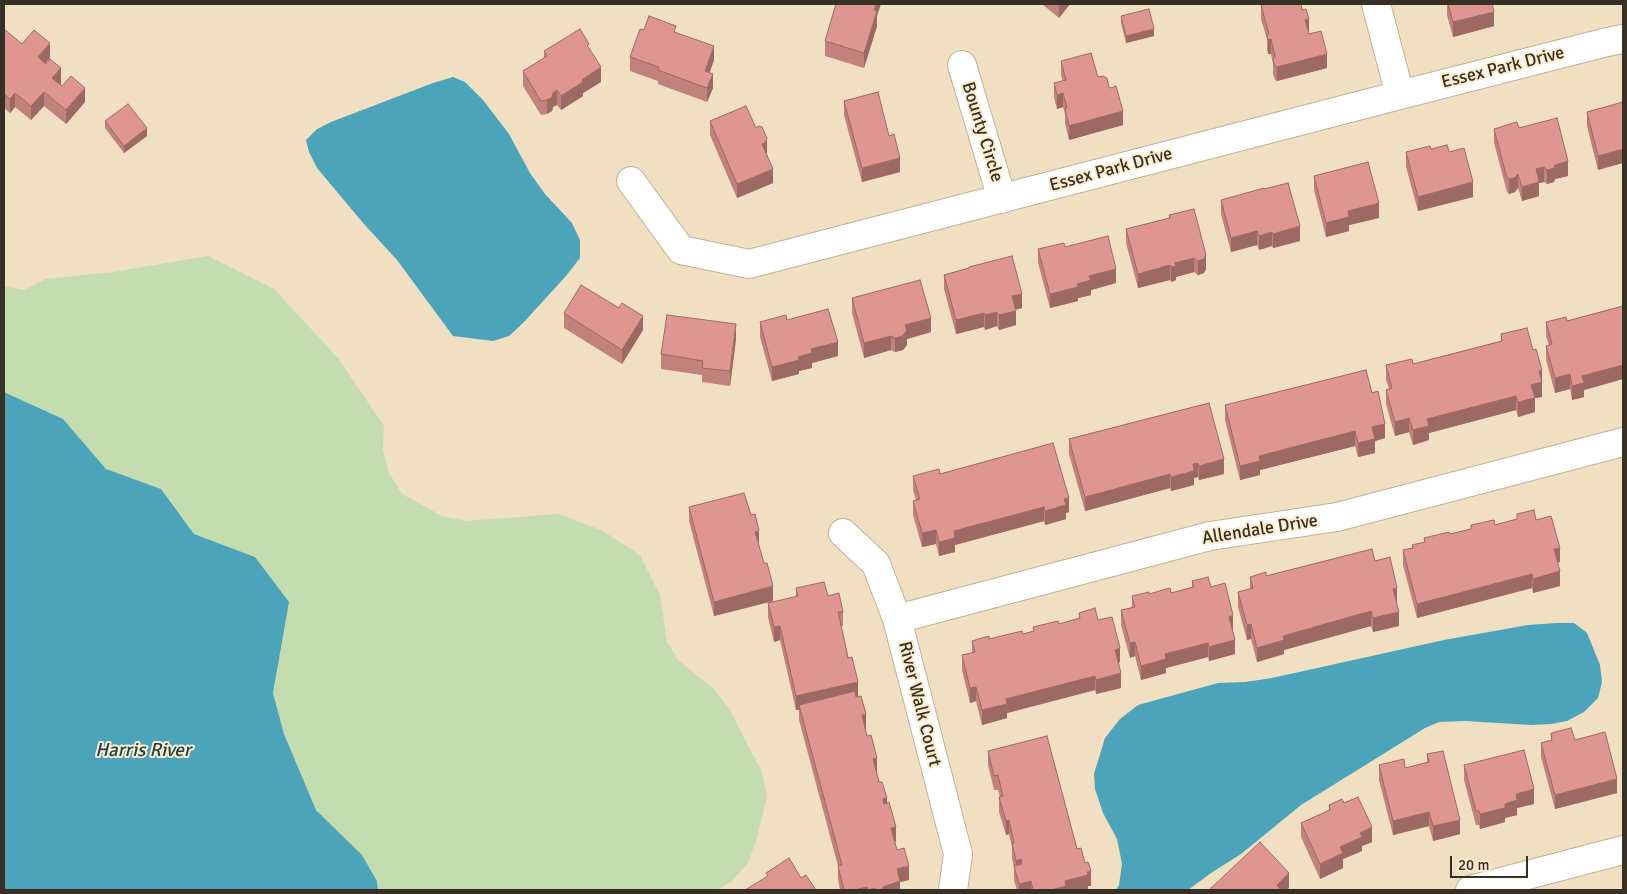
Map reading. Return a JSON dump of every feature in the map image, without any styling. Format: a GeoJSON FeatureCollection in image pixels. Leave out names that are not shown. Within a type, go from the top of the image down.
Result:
{"type":"FeatureCollection","features":[{"type":"Feature","properties":{"kind":"street"},"geometry":{"type":"LineString","coordinates":[[1376,4],[1400,95]]}},
{"type":"Feature","properties":{"kind":"street","name":"Essex Park Drive"},"geometry":{"type":"LineString","coordinates":[[631,181],[681,250],[749,264],[1623,39]]}},
{"type":"Feature","properties":{"kind":"street","name":"Bounty Circle"},"geometry":{"type":"LineString","coordinates":[[962,65],[1002,198]]}},
{"type":"Feature","properties":{"kind":"street","name":"Allendale Drive"},"geometry":{"type":"LineString","coordinates":[[897,619],[1210,536],[1337,517],[1623,442]]}},
{"type":"Feature","properties":{"kind":"street","name":"River Walk Court"},"geometry":{"type":"LineString","coordinates":[[843,533],[876,564],[897,619],[958,854],[954,890]]}},
{"type":"Feature","properties":{"kind":"street"},"geometry":{"type":"LineString","coordinates":[[1470,890],[1623,850]]}},
{"type":"Feature","properties":{"kind":"green space"},"geometry":{"type":"Polygon","coordinates":[[[208,256],[274,289],[338,358],[384,426],[383,450],[389,473],[402,494],[442,516],[466,521],[558,514],[601,530],[640,555],[660,595],[667,642],[679,661],[715,690],[729,709],[762,772],[767,796],[756,842],[747,864],[732,881],[717,890],[378,890],[377,881],[362,855],[316,810],[284,734],[273,693],[289,602],[255,557],[194,534],[161,489],[106,469],[63,419],[4,392],[4,286],[24,290],[46,279],[114,272],[208,256]]]}},
{"type":"Feature","properties":{"kind":"water"},"geometry":{"type":"Polygon","coordinates":[[[453,77],[465,82],[483,100],[509,134],[530,173],[545,194],[572,223],[580,240],[580,258],[566,276],[509,336],[493,341],[453,336],[397,260],[317,168],[309,152],[306,140],[317,129],[331,122],[453,77]]]}},
{"type":"Feature","properties":{"kind":"water","name":"Harris River"},"geometry":{"type":"Polygon","coordinates":[[[4,392],[63,419],[106,469],[161,489],[194,534],[255,557],[289,602],[273,693],[284,734],[316,810],[362,855],[377,881],[378,890],[4,890],[4,392]]]}},
{"type":"Feature","properties":{"kind":"water"},"geometry":{"type":"Polygon","coordinates":[[[1574,623],[1587,633],[1600,665],[1602,682],[1598,698],[1584,712],[1567,721],[1551,724],[1439,722],[1425,728],[1301,805],[1241,854],[1188,890],[1116,890],[1119,885],[1122,864],[1117,839],[1103,813],[1095,789],[1094,774],[1105,738],[1120,719],[1138,705],[1218,683],[1272,678],[1444,640],[1528,625],[1574,623]]]}},
{"type":"Feature","properties":{"kind":"building"},"geometry":{"type":"Polygon","coordinates":[[[836,4],[876,4],[874,10],[877,11],[864,53],[825,41],[836,4]]]}},
{"type":"Feature","properties":{"kind":"building"},"geometry":{"type":"Polygon","coordinates":[[[1301,4],[1302,10],[1306,9],[1309,19],[1305,20],[1309,34],[1321,31],[1327,54],[1275,66],[1273,60],[1275,56],[1271,39],[1268,40],[1267,35],[1269,34],[1261,5],[1301,4]]]}},
{"type":"Feature","properties":{"kind":"building"},"geometry":{"type":"Polygon","coordinates":[[[1448,4],[1492,4],[1494,12],[1453,22],[1448,4]]]}},
{"type":"Feature","properties":{"kind":"building"},"geometry":{"type":"Polygon","coordinates":[[[1149,9],[1154,29],[1126,36],[1121,16],[1149,9]]]}},
{"type":"Feature","properties":{"kind":"building"},"geometry":{"type":"Polygon","coordinates":[[[649,16],[676,26],[674,32],[714,46],[705,71],[713,74],[707,88],[658,70],[659,67],[630,57],[640,29],[644,30],[649,16]]]}},
{"type":"Feature","properties":{"kind":"building"},"geometry":{"type":"Polygon","coordinates":[[[4,29],[22,44],[34,30],[50,43],[38,57],[46,64],[50,59],[61,68],[52,78],[62,86],[71,76],[85,88],[66,110],[44,92],[31,106],[15,93],[10,99],[4,94],[4,29]]]}},
{"type":"Feature","properties":{"kind":"building"},"geometry":{"type":"Polygon","coordinates":[[[580,29],[589,44],[587,45],[601,67],[582,80],[583,82],[561,96],[557,90],[553,93],[552,97],[541,101],[523,71],[547,56],[544,51],[580,29]]]}},
{"type":"Feature","properties":{"kind":"building"},"geometry":{"type":"Polygon","coordinates":[[[1091,53],[1098,77],[1103,76],[1107,78],[1111,88],[1116,86],[1123,111],[1069,126],[1063,93],[1057,95],[1054,83],[1066,80],[1061,61],[1091,53]]]}},
{"type":"Feature","properties":{"kind":"building"},"geometry":{"type":"Polygon","coordinates":[[[878,92],[889,136],[894,134],[900,158],[862,168],[844,101],[878,92]]]}},
{"type":"Feature","properties":{"kind":"building"},"geometry":{"type":"Polygon","coordinates":[[[1623,102],[1623,149],[1598,156],[1587,112],[1623,102]]]}},
{"type":"Feature","properties":{"kind":"building"},"geometry":{"type":"Polygon","coordinates":[[[128,104],[147,128],[124,146],[105,121],[128,104]]]}},
{"type":"Feature","properties":{"kind":"building"},"geometry":{"type":"Polygon","coordinates":[[[746,106],[756,128],[762,127],[767,138],[765,143],[762,144],[773,169],[737,184],[710,121],[746,106]]]}},
{"type":"Feature","properties":{"kind":"building"},"geometry":{"type":"Polygon","coordinates":[[[1557,118],[1568,161],[1547,170],[1544,167],[1536,169],[1539,182],[1522,187],[1518,174],[1515,178],[1507,178],[1494,129],[1517,122],[1519,128],[1557,118]]]}},
{"type":"Feature","properties":{"kind":"building"},"geometry":{"type":"Polygon","coordinates":[[[1447,145],[1449,152],[1464,148],[1473,182],[1418,197],[1406,152],[1430,146],[1431,149],[1447,145]]]}},
{"type":"Feature","properties":{"kind":"building"},"geometry":{"type":"Polygon","coordinates":[[[1368,162],[1379,203],[1348,211],[1349,217],[1326,223],[1314,176],[1368,162]]]}},
{"type":"Feature","properties":{"kind":"building"},"geometry":{"type":"Polygon","coordinates":[[[1288,183],[1300,226],[1273,234],[1272,232],[1259,236],[1257,231],[1231,238],[1221,200],[1288,183]]]}},
{"type":"Feature","properties":{"kind":"building"},"geometry":{"type":"Polygon","coordinates":[[[1194,209],[1206,255],[1204,259],[1198,261],[1194,258],[1175,263],[1176,266],[1171,267],[1170,265],[1138,274],[1126,229],[1170,218],[1169,215],[1194,209]]]}},
{"type":"Feature","properties":{"kind":"building"},"geometry":{"type":"Polygon","coordinates":[[[1108,236],[1116,269],[1089,276],[1091,280],[1077,284],[1078,287],[1050,294],[1038,249],[1064,243],[1065,247],[1108,236]]]}},
{"type":"Feature","properties":{"kind":"building"},"geometry":{"type":"Polygon","coordinates":[[[1012,256],[1022,294],[1012,296],[1016,311],[999,315],[997,312],[985,315],[984,313],[956,320],[944,275],[1012,256]]]}},
{"type":"Feature","properties":{"kind":"building"},"geometry":{"type":"Polygon","coordinates":[[[920,280],[931,318],[905,325],[907,330],[903,336],[895,338],[891,336],[864,343],[852,298],[920,280]]]}},
{"type":"Feature","properties":{"kind":"building"},"geometry":{"type":"Polygon","coordinates":[[[581,285],[619,308],[622,303],[643,316],[622,350],[564,313],[581,285]]]}},
{"type":"Feature","properties":{"kind":"building"},"geometry":{"type":"Polygon","coordinates":[[[1623,306],[1623,365],[1582,376],[1584,383],[1572,386],[1570,374],[1555,378],[1546,346],[1552,344],[1546,322],[1566,317],[1567,321],[1623,306]]]}},
{"type":"Feature","properties":{"kind":"building"},"geometry":{"type":"Polygon","coordinates":[[[828,309],[838,342],[811,349],[812,353],[798,357],[799,360],[772,367],[760,322],[786,315],[787,320],[828,309]]]}},
{"type":"Feature","properties":{"kind":"building"},"geometry":{"type":"Polygon","coordinates":[[[667,315],[736,324],[730,371],[702,368],[703,361],[661,354],[667,315]]]}},
{"type":"Feature","properties":{"kind":"building"},"geometry":{"type":"Polygon","coordinates":[[[1527,328],[1533,350],[1536,349],[1542,370],[1539,371],[1542,382],[1531,385],[1535,398],[1518,402],[1516,396],[1427,419],[1429,426],[1413,430],[1409,418],[1395,422],[1386,390],[1392,388],[1386,365],[1412,359],[1413,364],[1502,341],[1501,334],[1527,328]]]}},
{"type":"Feature","properties":{"kind":"building"},"geometry":{"type":"Polygon","coordinates":[[[1366,370],[1372,393],[1378,391],[1385,424],[1372,427],[1375,439],[1358,443],[1355,431],[1259,456],[1260,461],[1240,466],[1225,405],[1366,370]]]}},
{"type":"Feature","properties":{"kind":"building"},"geometry":{"type":"Polygon","coordinates":[[[1209,403],[1224,459],[1199,466],[1198,463],[1193,464],[1194,471],[1171,477],[1170,474],[1085,497],[1069,439],[1209,403]]]}},
{"type":"Feature","properties":{"kind":"building"},"geometry":{"type":"Polygon","coordinates":[[[1053,443],[1069,498],[1064,499],[1066,505],[1045,511],[1044,507],[954,531],[955,538],[939,542],[936,530],[922,533],[913,501],[920,499],[913,476],[939,469],[940,474],[1053,443]]]}},
{"type":"Feature","properties":{"kind":"building"},"geometry":{"type":"Polygon","coordinates":[[[744,493],[751,515],[755,514],[759,531],[755,532],[764,563],[767,563],[773,586],[714,602],[689,507],[744,493]]]}},
{"type":"Feature","properties":{"kind":"building"},"geometry":{"type":"Polygon","coordinates":[[[1534,510],[1536,520],[1551,516],[1560,548],[1554,549],[1560,571],[1533,579],[1532,574],[1417,604],[1403,550],[1413,548],[1412,545],[1425,542],[1424,538],[1471,529],[1471,525],[1494,520],[1495,525],[1517,519],[1517,514],[1534,510]]]}},
{"type":"Feature","properties":{"kind":"building"},"geometry":{"type":"Polygon","coordinates":[[[1372,549],[1375,561],[1390,557],[1397,588],[1393,589],[1399,612],[1373,618],[1371,611],[1283,636],[1284,640],[1257,648],[1251,624],[1247,625],[1238,592],[1253,588],[1250,577],[1266,572],[1266,576],[1372,549]]]}},
{"type":"Feature","properties":{"kind":"building"},"geometry":{"type":"Polygon","coordinates":[[[1208,577],[1211,587],[1225,583],[1233,615],[1229,617],[1235,640],[1209,647],[1208,643],[1165,654],[1166,659],[1141,666],[1135,642],[1130,643],[1121,610],[1135,607],[1132,596],[1149,592],[1149,594],[1170,588],[1171,593],[1194,587],[1192,581],[1208,577]]]}},
{"type":"Feature","properties":{"kind":"building"},"geometry":{"type":"Polygon","coordinates":[[[824,582],[828,596],[839,593],[843,612],[838,612],[848,658],[852,657],[858,682],[796,696],[780,626],[774,627],[768,603],[798,596],[796,588],[824,582]]]}},
{"type":"Feature","properties":{"kind":"building"},"geometry":{"type":"Polygon","coordinates":[[[1095,608],[1098,620],[1112,617],[1120,648],[1115,650],[1121,673],[1096,680],[1095,676],[1006,699],[1007,704],[982,710],[976,687],[970,688],[962,655],[975,652],[972,641],[989,636],[989,639],[1022,631],[1023,634],[1034,631],[1033,627],[1058,621],[1059,624],[1080,618],[1079,613],[1095,608]]]}},
{"type":"Feature","properties":{"kind":"building"},"geometry":{"type":"Polygon","coordinates":[[[855,691],[856,697],[861,696],[866,714],[862,715],[867,736],[871,735],[877,758],[873,759],[879,782],[882,782],[887,798],[883,799],[884,804],[889,802],[896,827],[891,828],[897,850],[904,848],[909,866],[897,869],[900,881],[877,890],[875,888],[868,890],[867,887],[844,890],[838,866],[842,865],[799,705],[855,691]]]}},
{"type":"Feature","properties":{"kind":"building"},"geometry":{"type":"Polygon","coordinates":[[[1571,728],[1575,740],[1605,732],[1617,779],[1555,795],[1541,743],[1552,740],[1551,733],[1571,728]]]}},
{"type":"Feature","properties":{"kind":"building"},"geometry":{"type":"Polygon","coordinates":[[[1047,736],[1077,849],[1081,848],[1085,863],[1088,862],[1091,871],[1087,872],[1088,875],[1065,881],[1066,886],[1051,890],[1033,890],[1031,881],[1019,884],[1014,866],[1022,864],[1021,859],[1016,861],[1009,820],[1006,821],[999,797],[1003,796],[998,775],[994,776],[988,751],[1047,736]]]}},
{"type":"Feature","properties":{"kind":"building"},"geometry":{"type":"Polygon","coordinates":[[[1524,750],[1534,789],[1516,794],[1517,800],[1505,804],[1505,808],[1480,814],[1479,811],[1476,811],[1464,765],[1524,750]]]}},
{"type":"Feature","properties":{"kind":"building"},"geometry":{"type":"Polygon","coordinates":[[[1443,751],[1460,820],[1433,826],[1429,812],[1393,821],[1379,765],[1404,759],[1405,768],[1429,762],[1427,754],[1443,751]]]}},
{"type":"Feature","properties":{"kind":"building"},"geometry":{"type":"Polygon","coordinates":[[[1358,797],[1372,827],[1360,833],[1362,837],[1340,847],[1343,853],[1320,864],[1301,823],[1330,810],[1329,805],[1342,799],[1344,803],[1358,797]]]}},
{"type":"Feature","properties":{"kind":"building"},"geometry":{"type":"Polygon","coordinates":[[[1260,842],[1289,873],[1277,885],[1281,890],[1209,890],[1260,842]]]}},
{"type":"Feature","properties":{"kind":"building"},"geometry":{"type":"Polygon","coordinates":[[[789,858],[801,878],[806,875],[816,890],[745,890],[768,876],[766,873],[789,858]]]}}]}
